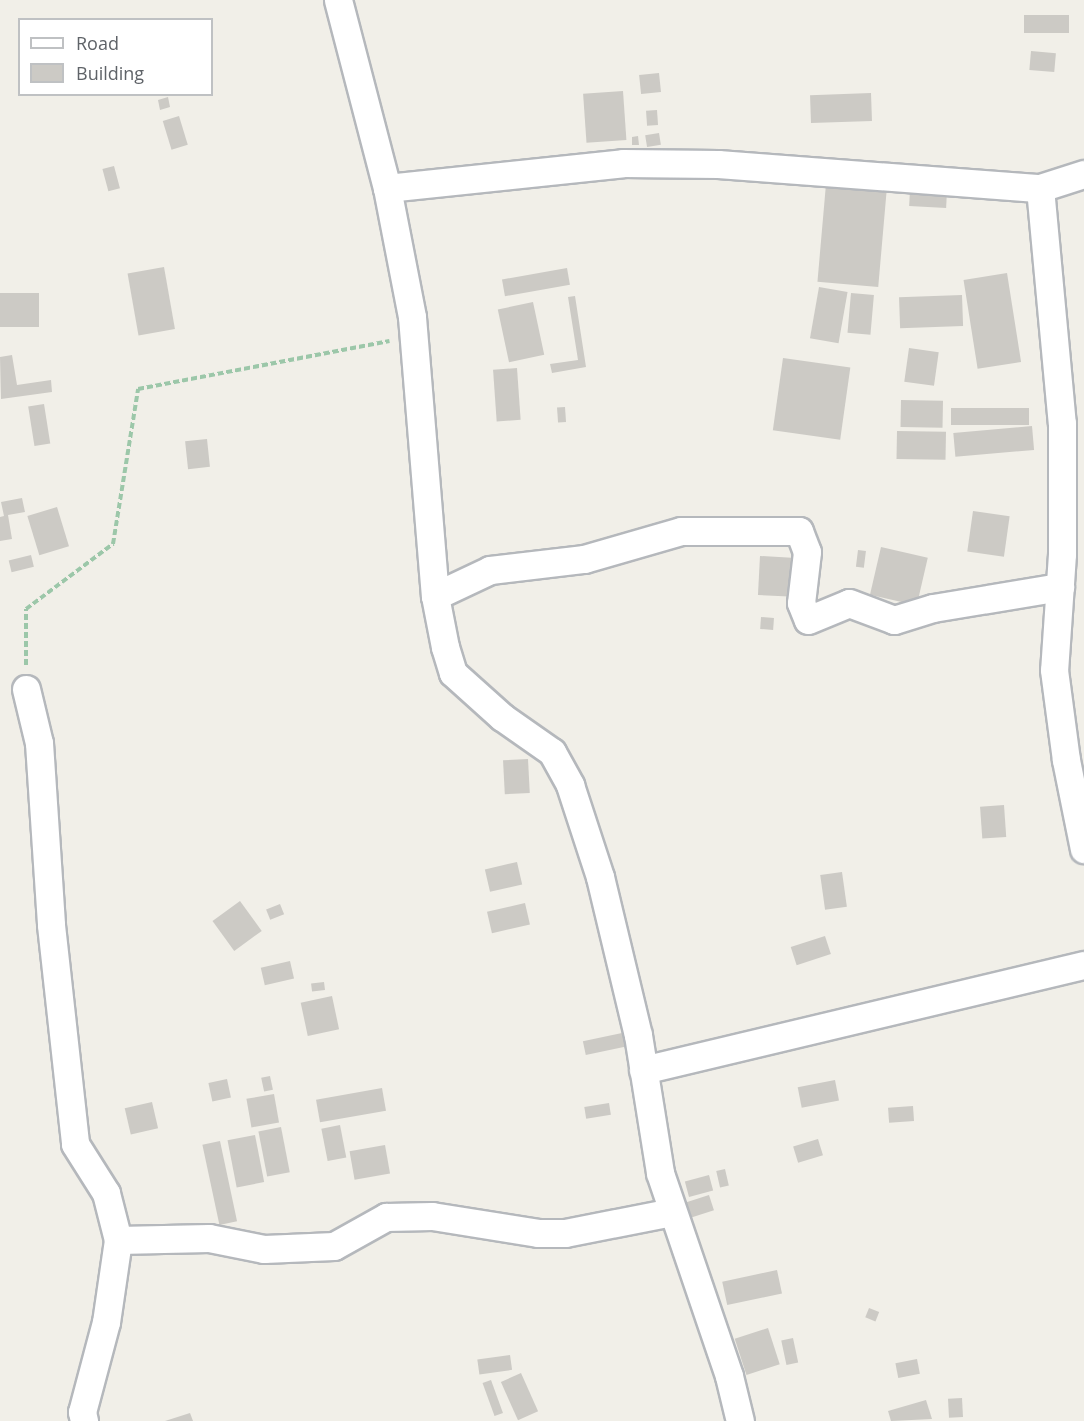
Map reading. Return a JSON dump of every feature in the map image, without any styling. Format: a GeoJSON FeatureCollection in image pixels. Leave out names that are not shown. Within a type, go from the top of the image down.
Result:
{"type":"FeatureCollection","features":[{"type":"Feature","properties":{"kind":"street"},"geometry":{"type":"LineString","coordinates":[[338,0],[387,188],[414,336],[435,596],[453,674],[502,717],[552,752],[570,785],[600,877],[643,1070],[660,1173],[729,1376],[740,1421]]}},
{"type":"Feature","properties":{"kind":"street"},"geometry":{"type":"LineString","coordinates":[[387,188],[623,163],[718,164],[1040,188],[1084,174]]}},
{"type":"Feature","properties":{"kind":"street"},"geometry":{"type":"LineString","coordinates":[[1040,188],[1062,412],[1060,587],[1054,670],[1066,760],[1084,849]]}},
{"type":"Feature","properties":{"kind":"street"},"geometry":{"type":"LineString","coordinates":[[435,596],[490,570],[584,559],[681,531],[799,531],[807,552],[801,603],[808,620],[849,603],[894,620],[933,608],[1060,587]]}},
{"type":"Feature","properties":{"kind":"street"},"geometry":{"type":"LineString","coordinates":[[26,689],[39,743],[51,925],[75,1144],[106,1193],[118,1240],[106,1322],[82,1412],[84,1421]]}},
{"type":"Feature","properties":{"kind":"street"},"geometry":{"type":"LineString","coordinates":[[643,1070],[1084,965]]}},
{"type":"Feature","properties":{"kind":"street"},"geometry":{"type":"LineString","coordinates":[[118,1240],[209,1238],[264,1250],[334,1246],[386,1217],[432,1216],[538,1233],[565,1233],[672,1212]]}},
{"type":"Feature","properties":{"kind":"path"},"geometry":{"type":"LineString","coordinates":[[26,689],[26,609],[113,544],[138,389],[414,336]]}},
{"type":"Feature","properties":{"kind":"building"},"geometry":{"type":"Polygon","coordinates":[[[1024,15],[1069,15],[1069,33],[1024,33],[1024,15]]]}},
{"type":"Feature","properties":{"kind":"building"},"geometry":{"type":"Polygon","coordinates":[[[1031,51],[1056,53],[1054,72],[1029,70],[1031,51]]]}},
{"type":"Feature","properties":{"kind":"building"},"geometry":{"type":"Polygon","coordinates":[[[659,73],[661,92],[641,94],[639,75],[659,73]]]}},
{"type":"Feature","properties":{"kind":"building"},"geometry":{"type":"Polygon","coordinates":[[[623,91],[626,140],[587,143],[583,94],[623,91]]]}},
{"type":"Feature","properties":{"kind":"building"},"geometry":{"type":"Polygon","coordinates":[[[871,93],[872,121],[811,123],[810,95],[871,93]]]}},
{"type":"Feature","properties":{"kind":"building"},"geometry":{"type":"Polygon","coordinates":[[[168,97],[170,107],[160,110],[158,100],[168,97]]]}},
{"type":"Feature","properties":{"kind":"building"},"geometry":{"type":"Polygon","coordinates":[[[657,110],[658,125],[647,126],[646,111],[657,110]]]}},
{"type":"Feature","properties":{"kind":"building"},"geometry":{"type":"Polygon","coordinates":[[[179,116],[188,145],[172,150],[163,121],[179,116]]]}},
{"type":"Feature","properties":{"kind":"building"},"geometry":{"type":"Polygon","coordinates":[[[659,133],[661,145],[647,147],[645,135],[659,133]]]}},
{"type":"Feature","properties":{"kind":"building"},"geometry":{"type":"Polygon","coordinates":[[[638,136],[639,145],[632,145],[632,137],[638,136]]]}},
{"type":"Feature","properties":{"kind":"building"},"geometry":{"type":"Polygon","coordinates":[[[114,166],[120,188],[108,191],[102,169],[114,166]]]}},
{"type":"Feature","properties":{"kind":"building"},"geometry":{"type":"Polygon","coordinates":[[[826,184],[887,189],[878,287],[817,282],[826,184]]]}},
{"type":"Feature","properties":{"kind":"building"},"geometry":{"type":"Polygon","coordinates":[[[910,190],[947,192],[946,208],[909,206],[910,190]]]}},
{"type":"Feature","properties":{"kind":"building"},"geometry":{"type":"Polygon","coordinates":[[[164,267],[175,329],[139,335],[128,273],[164,267]]]}},
{"type":"Feature","properties":{"kind":"building"},"geometry":{"type":"Polygon","coordinates":[[[567,268],[570,285],[505,296],[502,279],[567,268]]]}},
{"type":"Feature","properties":{"kind":"building"},"geometry":{"type":"Polygon","coordinates":[[[1007,273],[1021,362],[978,369],[964,280],[1007,273]]]}},
{"type":"Feature","properties":{"kind":"building"},"geometry":{"type":"Polygon","coordinates":[[[819,287],[848,292],[839,343],[810,338],[819,287]]]}},
{"type":"Feature","properties":{"kind":"building"},"geometry":{"type":"Polygon","coordinates":[[[0,293],[39,293],[39,327],[0,327],[0,293]]]}},
{"type":"Feature","properties":{"kind":"building"},"geometry":{"type":"Polygon","coordinates":[[[851,293],[874,295],[870,335],[848,333],[851,293]]]}},
{"type":"Feature","properties":{"kind":"building"},"geometry":{"type":"Polygon","coordinates":[[[962,295],[963,326],[900,328],[899,297],[962,295]]]}},
{"type":"Feature","properties":{"kind":"building"},"geometry":{"type":"Polygon","coordinates":[[[575,296],[586,367],[552,373],[550,364],[578,360],[568,297],[575,296]]]}},
{"type":"Feature","properties":{"kind":"building"},"geometry":{"type":"Polygon","coordinates":[[[533,302],[544,355],[509,362],[498,309],[533,302]]]}},
{"type":"Feature","properties":{"kind":"building"},"geometry":{"type":"Polygon","coordinates":[[[909,348],[939,352],[934,386],[904,382],[909,348]]]}},
{"type":"Feature","properties":{"kind":"building"},"geometry":{"type":"Polygon","coordinates":[[[12,355],[17,385],[51,380],[52,392],[1,399],[0,357],[12,355]]]}},
{"type":"Feature","properties":{"kind":"building"},"geometry":{"type":"Polygon","coordinates":[[[783,358],[850,367],[840,440],[773,430],[783,358]]]}},
{"type":"Feature","properties":{"kind":"building"},"geometry":{"type":"Polygon","coordinates":[[[517,368],[521,420],[497,422],[493,370],[517,368]]]}},
{"type":"Feature","properties":{"kind":"building"},"geometry":{"type":"Polygon","coordinates":[[[901,400],[943,401],[943,428],[901,427],[901,400]]]}},
{"type":"Feature","properties":{"kind":"building"},"geometry":{"type":"Polygon","coordinates":[[[44,404],[50,444],[34,446],[28,407],[44,404]]]}},
{"type":"Feature","properties":{"kind":"building"},"geometry":{"type":"Polygon","coordinates":[[[565,407],[566,422],[558,423],[557,408],[565,407]]]}},
{"type":"Feature","properties":{"kind":"building"},"geometry":{"type":"Polygon","coordinates":[[[951,408],[1029,408],[1029,425],[951,425],[951,408]]]}},
{"type":"Feature","properties":{"kind":"building"},"geometry":{"type":"Polygon","coordinates":[[[1032,426],[1034,450],[955,457],[953,433],[1032,426]]]}},
{"type":"Feature","properties":{"kind":"building"},"geometry":{"type":"Polygon","coordinates":[[[897,431],[946,432],[946,460],[897,459],[897,431]]]}},
{"type":"Feature","properties":{"kind":"building"},"geometry":{"type":"Polygon","coordinates":[[[207,439],[210,467],[188,469],[185,441],[207,439]]]}},
{"type":"Feature","properties":{"kind":"building"},"geometry":{"type":"Polygon","coordinates":[[[22,498],[25,512],[8,515],[12,539],[0,541],[0,517],[4,516],[1,502],[22,498]]]}},
{"type":"Feature","properties":{"kind":"building"},"geometry":{"type":"Polygon","coordinates":[[[57,507],[69,546],[39,555],[27,516],[57,507]]]}},
{"type":"Feature","properties":{"kind":"building"},"geometry":{"type":"Polygon","coordinates":[[[973,511],[1010,516],[1004,557],[967,552],[973,511]]]}},
{"type":"Feature","properties":{"kind":"building"},"geometry":{"type":"Polygon","coordinates":[[[881,547],[928,558],[917,606],[870,595],[881,547]]]}},
{"type":"Feature","properties":{"kind":"building"},"geometry":{"type":"Polygon","coordinates":[[[858,550],[866,551],[864,568],[856,567],[858,550]]]}},
{"type":"Feature","properties":{"kind":"building"},"geometry":{"type":"Polygon","coordinates":[[[31,555],[34,567],[12,572],[9,561],[31,555]]]}},
{"type":"Feature","properties":{"kind":"building"},"geometry":{"type":"Polygon","coordinates":[[[760,556],[796,558],[794,597],[758,595],[760,556]]]}},
{"type":"Feature","properties":{"kind":"building"},"geometry":{"type":"Polygon","coordinates":[[[761,617],[774,618],[773,630],[760,629],[761,617]]]}},
{"type":"Feature","properties":{"kind":"building"},"geometry":{"type":"Polygon","coordinates":[[[528,759],[530,793],[505,794],[503,760],[528,759]]]}},
{"type":"Feature","properties":{"kind":"building"},"geometry":{"type":"Polygon","coordinates":[[[1004,805],[1006,837],[982,839],[980,807],[1004,805]]]}},
{"type":"Feature","properties":{"kind":"building"},"geometry":{"type":"Polygon","coordinates":[[[517,862],[522,884],[490,892],[485,869],[517,862]]]}},
{"type":"Feature","properties":{"kind":"building"},"geometry":{"type":"Polygon","coordinates":[[[842,872],[847,907],[825,910],[820,875],[842,872]]]}},
{"type":"Feature","properties":{"kind":"building"},"geometry":{"type":"Polygon","coordinates":[[[240,901],[262,931],[234,951],[212,921],[240,901]]]}},
{"type":"Feature","properties":{"kind":"building"},"geometry":{"type":"Polygon","coordinates":[[[525,903],[530,924],[492,933],[487,912],[525,903]]]}},
{"type":"Feature","properties":{"kind":"building"},"geometry":{"type":"Polygon","coordinates":[[[280,904],[284,914],[270,920],[266,910],[280,904]]]}},
{"type":"Feature","properties":{"kind":"building"},"geometry":{"type":"Polygon","coordinates":[[[825,936],[831,954],[797,965],[791,947],[825,936]]]}},
{"type":"Feature","properties":{"kind":"building"},"geometry":{"type":"Polygon","coordinates":[[[290,961],[294,979],[265,985],[261,968],[290,961]]]}},
{"type":"Feature","properties":{"kind":"building"},"geometry":{"type":"Polygon","coordinates":[[[324,982],[325,990],[312,992],[311,984],[324,982]]]}},
{"type":"Feature","properties":{"kind":"building"},"geometry":{"type":"Polygon","coordinates":[[[332,996],[339,1029],[308,1036],[301,1003],[332,996]]]}},
{"type":"Feature","properties":{"kind":"building"},"geometry":{"type":"Polygon","coordinates":[[[622,1033],[625,1047],[586,1055],[583,1041],[622,1033]]]}},
{"type":"Feature","properties":{"kind":"building"},"geometry":{"type":"Polygon","coordinates":[[[270,1076],[273,1090],[264,1092],[261,1078],[270,1076]]]}},
{"type":"Feature","properties":{"kind":"building"},"geometry":{"type":"Polygon","coordinates":[[[227,1079],[231,1098],[212,1102],[208,1083],[227,1079]]]}},
{"type":"Feature","properties":{"kind":"building"},"geometry":{"type":"Polygon","coordinates":[[[835,1080],[839,1101],[802,1108],[798,1087],[835,1080]]]}},
{"type":"Feature","properties":{"kind":"building"},"geometry":{"type":"Polygon","coordinates":[[[382,1088],[386,1111],[320,1122],[316,1100],[382,1088]]]}},
{"type":"Feature","properties":{"kind":"building"},"geometry":{"type":"Polygon","coordinates":[[[274,1094],[279,1123],[251,1127],[246,1099],[274,1094]]]}},
{"type":"Feature","properties":{"kind":"building"},"geometry":{"type":"Polygon","coordinates":[[[152,1102],[158,1128],[131,1135],[125,1108],[152,1102]]]}},
{"type":"Feature","properties":{"kind":"building"},"geometry":{"type":"Polygon","coordinates":[[[609,1103],[611,1115],[586,1119],[584,1107],[609,1103]]]}},
{"type":"Feature","properties":{"kind":"building"},"geometry":{"type":"Polygon","coordinates":[[[913,1106],[914,1121],[889,1123],[888,1108],[913,1106]]]}},
{"type":"Feature","properties":{"kind":"building"},"geometry":{"type":"Polygon","coordinates":[[[340,1125],[346,1157],[328,1161],[321,1129],[340,1125]]]}},
{"type":"Feature","properties":{"kind":"building"},"geometry":{"type":"Polygon","coordinates":[[[281,1127],[290,1172],[267,1177],[258,1131],[281,1127]]]}},
{"type":"Feature","properties":{"kind":"building"},"geometry":{"type":"Polygon","coordinates":[[[255,1135],[264,1182],[237,1187],[228,1140],[255,1135]]]}},
{"type":"Feature","properties":{"kind":"building"},"geometry":{"type":"Polygon","coordinates":[[[818,1139],[823,1155],[798,1163],[793,1147],[818,1139]]]}},
{"type":"Feature","properties":{"kind":"building"},"geometry":{"type":"Polygon","coordinates":[[[220,1141],[237,1221],[219,1225],[202,1145],[220,1141]]]}},
{"type":"Feature","properties":{"kind":"building"},"geometry":{"type":"Polygon","coordinates":[[[385,1145],[390,1174],[355,1180],[350,1151],[385,1145]]]}},
{"type":"Feature","properties":{"kind":"building"},"geometry":{"type":"Polygon","coordinates":[[[725,1169],[729,1186],[720,1188],[716,1171],[725,1169]]]}},
{"type":"Feature","properties":{"kind":"building"},"geometry":{"type":"Polygon","coordinates":[[[709,1175],[713,1190],[689,1197],[685,1181],[709,1175]]]}},
{"type":"Feature","properties":{"kind":"building"},"geometry":{"type":"Polygon","coordinates":[[[709,1195],[714,1210],[680,1221],[675,1206],[709,1195]]]}},
{"type":"Feature","properties":{"kind":"building"},"geometry":{"type":"Polygon","coordinates":[[[777,1270],[782,1293],[727,1305],[722,1282],[777,1270]]]}},
{"type":"Feature","properties":{"kind":"building"},"geometry":{"type":"Polygon","coordinates":[[[869,1308],[879,1312],[875,1321],[865,1317],[869,1308]]]}},
{"type":"Feature","properties":{"kind":"building"},"geometry":{"type":"Polygon","coordinates":[[[768,1328],[780,1364],[746,1375],[735,1339],[768,1328]]]}},
{"type":"Feature","properties":{"kind":"building"},"geometry":{"type":"Polygon","coordinates":[[[793,1338],[798,1362],[786,1365],[781,1340],[793,1338]]]}},
{"type":"Feature","properties":{"kind":"building"},"geometry":{"type":"Polygon","coordinates":[[[510,1355],[512,1370],[479,1374],[477,1360],[510,1355]]]}},
{"type":"Feature","properties":{"kind":"building"},"geometry":{"type":"Polygon","coordinates":[[[917,1359],[920,1374],[898,1378],[895,1363],[917,1359]]]}},
{"type":"Feature","properties":{"kind":"building"},"geometry":{"type":"Polygon","coordinates":[[[521,1373],[538,1411],[518,1420],[501,1382],[521,1373]]]}},
{"type":"Feature","properties":{"kind":"building"},"geometry":{"type":"Polygon","coordinates":[[[491,1380],[503,1413],[495,1416],[483,1383],[491,1380]]]}},
{"type":"Feature","properties":{"kind":"building"},"geometry":{"type":"Polygon","coordinates":[[[962,1398],[963,1417],[949,1418],[948,1399],[962,1398]]]}},
{"type":"Feature","properties":{"kind":"building"},"geometry":{"type":"Polygon","coordinates":[[[926,1400],[932,1419],[891,1421],[888,1411],[926,1400]]]}},
{"type":"Feature","properties":{"kind":"building"},"geometry":{"type":"Polygon","coordinates":[[[190,1413],[193,1421],[165,1421],[190,1413]]]}}]}
